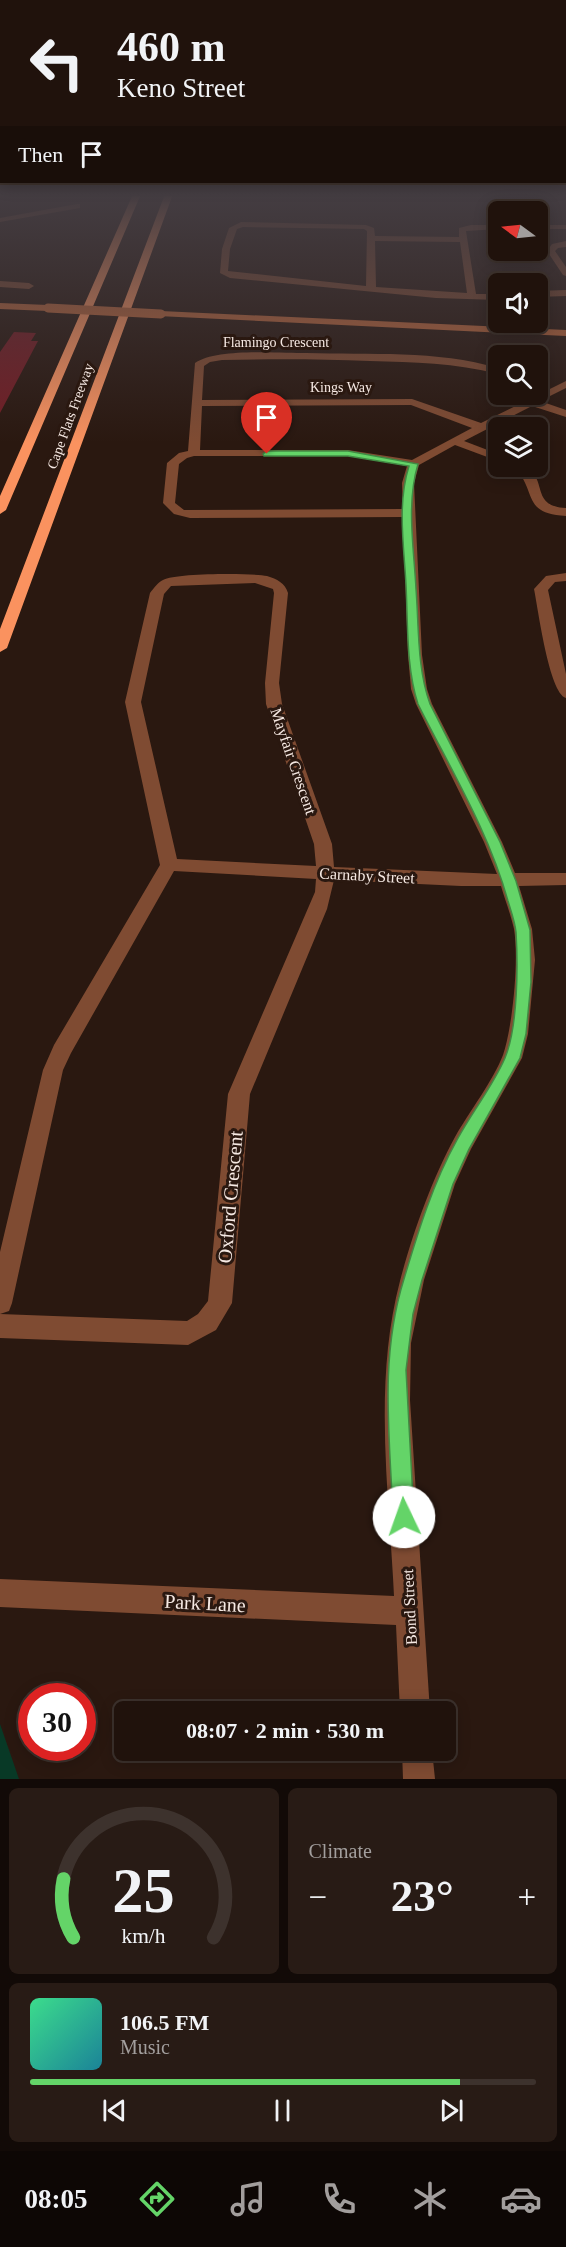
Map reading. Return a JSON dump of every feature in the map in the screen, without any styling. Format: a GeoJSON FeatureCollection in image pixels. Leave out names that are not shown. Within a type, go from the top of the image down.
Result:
{"type":"FeatureCollection","features":[{"type":"Feature","properties":{"kind":"highway","name":"Cape Flats Freeway"},"geometry":{"type":"LineString","coordinates":[[0,510],[101,277]]}},
{"type":"Feature","properties":{"kind":"highway","name":"Cape Flats Freeway"},"geometry":{"type":"LineString","coordinates":[[0,648],[138,277]]}},
{"type":"Feature","properties":{"kind":"street"},"geometry":{"type":"LineString","coordinates":[[261,277],[371,289],[488,297]]}},
{"type":"Feature","properties":{"kind":"street"},"geometry":{"type":"LineString","coordinates":[[371,277],[371,289]]}},
{"type":"Feature","properties":{"kind":"street"},"geometry":{"type":"LineString","coordinates":[[468,277],[472,297]]}},
{"type":"Feature","properties":{"kind":"street"},"geometry":{"type":"LineString","coordinates":[[0,284],[28,286]]}},
{"type":"Feature","properties":{"kind":"street"},"geometry":{"type":"LineString","coordinates":[[548,294],[566,293]]}},
{"type":"Feature","properties":{"kind":"street"},"geometry":{"type":"LineString","coordinates":[[0,306],[566,331]]}},
{"type":"Feature","properties":{"kind":"street","name":"Flamingo Crescent"},"geometry":{"type":"LineString","coordinates":[[194,453],[199,365],[207,359],[306,356],[445,360],[488,368]]}},
{"type":"Feature","properties":{"kind":"street"},"geometry":{"type":"LineString","coordinates":[[548,392],[566,414]]}},
{"type":"Feature","properties":{"kind":"street","name":"Kings Way"},"geometry":{"type":"LineString","coordinates":[[198,404],[403,402],[421,405],[481,427]]}},
{"type":"Feature","properties":{"kind":"street"},"geometry":{"type":"LineString","coordinates":[[407,513],[199,514],[177,512],[169,503],[173,463],[183,455],[194,453],[348,453],[414,464],[521,405]]}},
{"type":"Feature","properties":{"kind":"street"},"geometry":{"type":"LineString","coordinates":[[455,441],[488,454]]}},
{"type":"Feature","properties":{"kind":"street","name":"Bond Street"},"geometry":{"type":"LineString","coordinates":[[414,464],[408,483],[407,513],[419,689],[424,704],[493,842],[509,881],[523,930],[524,952],[518,1034],[512,1058],[462,1145],[444,1184],[412,1280],[399,1343],[396,1400],[414,1701]]}},
{"type":"Feature","properties":{"kind":"street"},"geometry":{"type":"LineString","coordinates":[[531,477],[539,504],[551,511],[566,512]]}},
{"type":"Feature","properties":{"kind":"street"},"geometry":{"type":"LineString","coordinates":[[566,578],[551,579],[541,589],[558,672],[566,693]]}},
{"type":"Feature","properties":{"kind":"street","name":"Mayfair Crescent"},"geometry":{"type":"LineString","coordinates":[[169,865],[133,702],[157,593],[166,583],[175,580],[255,579],[273,583],[279,587],[281,593],[272,683],[274,704],[323,844],[326,873]]}},
{"type":"Feature","properties":{"kind":"street"},"geometry":{"type":"LineString","coordinates":[[0,1303],[53,1070],[61,1052],[169,865]]}},
{"type":"Feature","properties":{"kind":"street","name":"Carnaby Street"},"geometry":{"type":"LineString","coordinates":[[169,865],[509,881],[566,879]]}},
{"type":"Feature","properties":{"kind":"street","name":"Oxford Crescent"},"geometry":{"type":"LineString","coordinates":[[0,1326],[188,1333],[199,1329],[209,1321],[220,1303],[222,1292],[239,1094],[318,909],[324,892],[326,873]]}},
{"type":"Feature","properties":{"kind":"street","name":"Park Lane"},"geometry":{"type":"LineString","coordinates":[[0,1593],[410,1611]]}},
{"type":"Feature","properties":{"kind":"street"},"geometry":{"type":"LineString","coordinates":[[418,1761],[419,1779]]}},
{"type":"Feature","properties":{"kind":"green space"},"geometry":{"type":"Polygon","coordinates":[[[0,1724],[19,1779],[0,1779],[0,1724]]]}},
{"type":"Feature","properties":{"kind":"building"},"geometry":{"type":"Polygon","coordinates":[[[14,332],[36,333],[31,341],[38,341],[0,413],[0,352],[14,332]]]}},
{"type":"Feature","properties":{"kind":"route"},"geometry":{"type":"LineString","coordinates":[[267,454],[348,453],[414,464],[408,483],[407,513],[416,672],[419,689],[424,704],[493,842],[509,881],[523,930],[524,982],[518,1034],[512,1058],[462,1145],[444,1184],[412,1280],[404,1314],[396,1370],[396,1400],[404,1517]]}}]}
